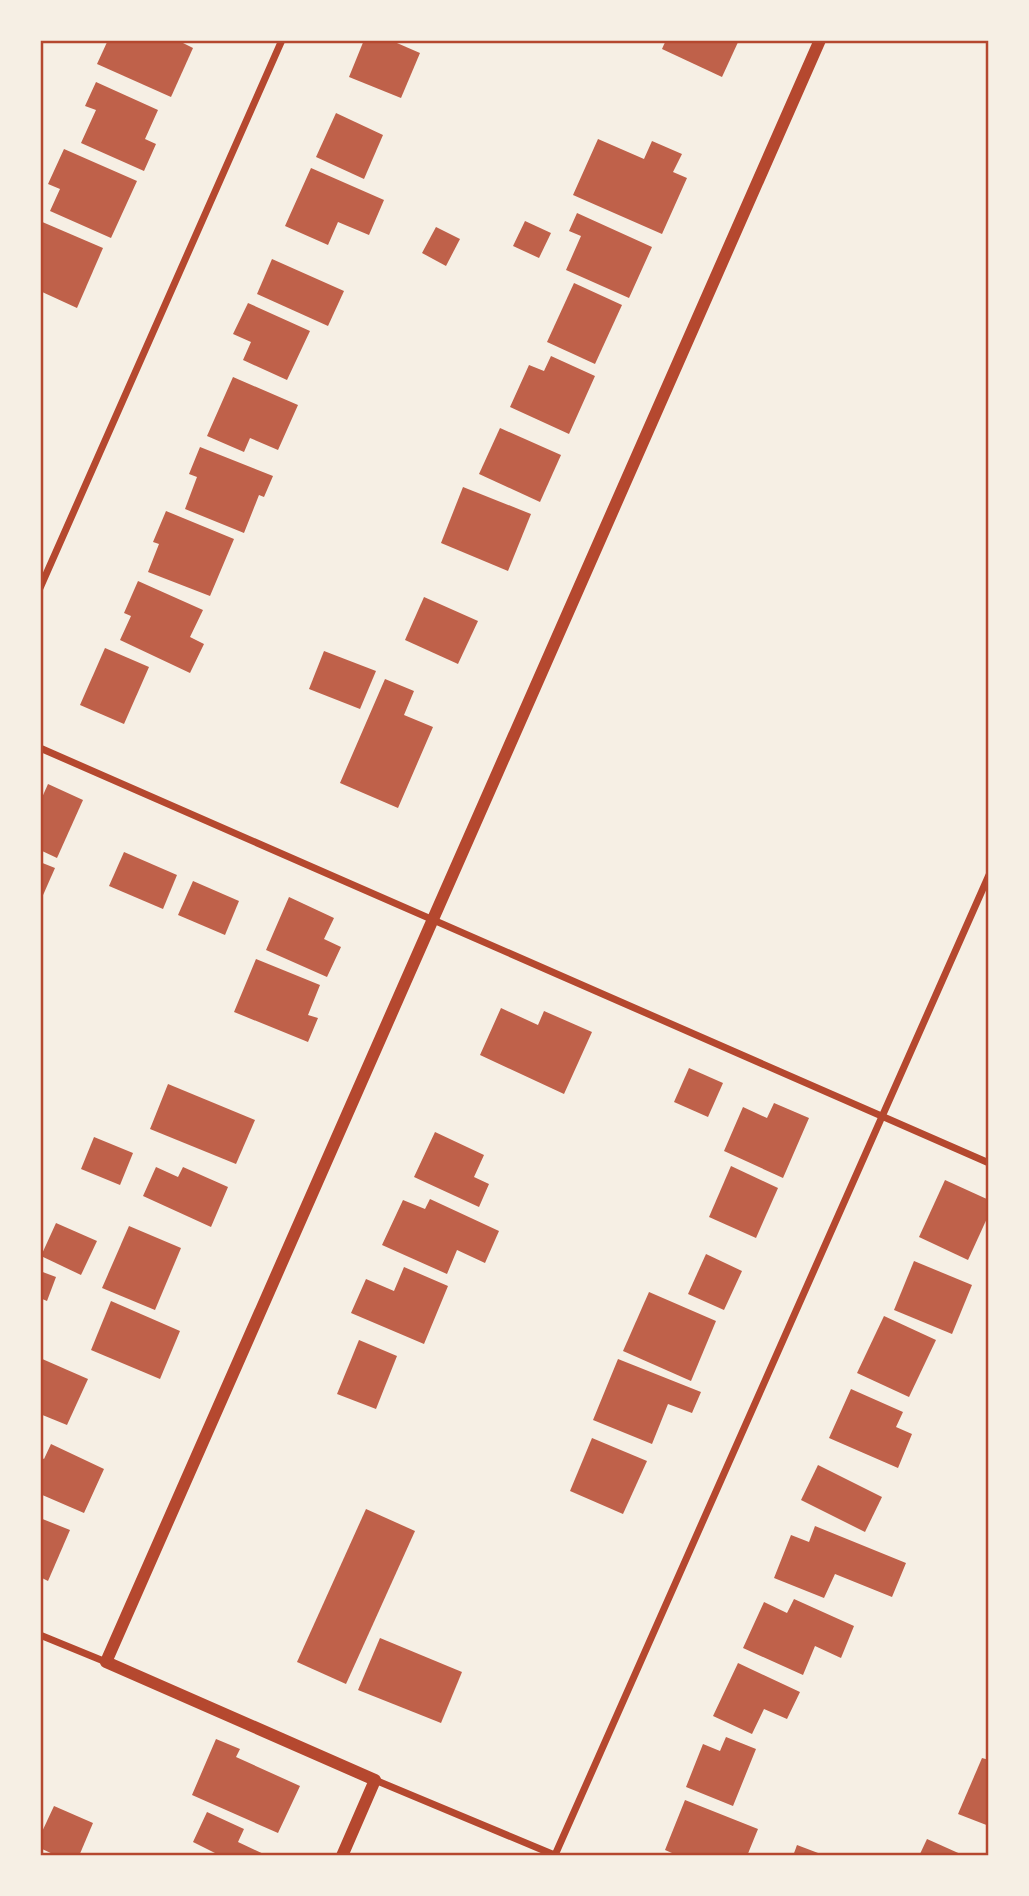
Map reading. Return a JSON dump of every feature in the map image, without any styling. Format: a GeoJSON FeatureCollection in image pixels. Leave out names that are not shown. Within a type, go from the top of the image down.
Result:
{"type":"FeatureCollection","features":[{"type":"Feature","properties":{"kind":"street"},"geometry":{"type":"LineString","coordinates":[[40,589],[282,40]]}},
{"type":"Feature","properties":{"kind":"street"},"geometry":{"type":"LineString","coordinates":[[106,1662],[820,40]]}},
{"type":"Feature","properties":{"kind":"street"},"geometry":{"type":"LineString","coordinates":[[40,748],[989,1163]]}},
{"type":"Feature","properties":{"kind":"street"},"geometry":{"type":"LineString","coordinates":[[40,1635],[556,1855],[989,875]]}},
{"type":"Feature","properties":{"kind":"street"},"geometry":{"type":"LineString","coordinates":[[342,1856],[375,1780]]}},
{"type":"Feature","properties":{"kind":"building"},"geometry":{"type":"Polygon","coordinates":[[[108,40],[177,40],[193,48],[171,97],[97,64],[108,40]]]}},
{"type":"Feature","properties":{"kind":"building"},"geometry":{"type":"Polygon","coordinates":[[[364,40],[390,40],[420,53],[401,98],[349,77],[364,40]]]}},
{"type":"Feature","properties":{"kind":"building"},"geometry":{"type":"Polygon","coordinates":[[[666,40],[739,40],[722,77],[662,49],[666,40]]]}},
{"type":"Feature","properties":{"kind":"building"},"geometry":{"type":"Polygon","coordinates":[[[96,82],[158,110],[145,139],[156,144],[144,171],[81,143],[96,110],[85,106],[96,82]]]}},
{"type":"Feature","properties":{"kind":"building"},"geometry":{"type":"Polygon","coordinates":[[[336,113],[383,135],[364,179],[316,157],[336,113]]]}},
{"type":"Feature","properties":{"kind":"building"},"geometry":{"type":"Polygon","coordinates":[[[598,139],[644,159],[652,141],[682,154],[673,172],[687,178],[662,234],[573,195],[598,139]]]}},
{"type":"Feature","properties":{"kind":"building"},"geometry":{"type":"Polygon","coordinates":[[[64,149],[137,181],[111,238],[50,211],[60,189],[48,184],[64,149]]]}},
{"type":"Feature","properties":{"kind":"building"},"geometry":{"type":"Polygon","coordinates":[[[311,168],[384,200],[369,235],[338,222],[328,245],[285,226],[311,168]]]}},
{"type":"Feature","properties":{"kind":"building"},"geometry":{"type":"Polygon","coordinates":[[[577,213],[652,247],[629,298],[566,270],[581,236],[569,231],[577,213]]]}},
{"type":"Feature","properties":{"kind":"building"},"geometry":{"type":"Polygon","coordinates":[[[40,221],[103,248],[77,308],[40,291],[40,221]]]}},
{"type":"Feature","properties":{"kind":"building"},"geometry":{"type":"Polygon","coordinates":[[[525,221],[551,233],[539,258],[513,246],[525,221]]]}},
{"type":"Feature","properties":{"kind":"building"},"geometry":{"type":"Polygon","coordinates":[[[436,227],[460,239],[446,266],[422,253],[436,227]]]}},
{"type":"Feature","properties":{"kind":"building"},"geometry":{"type":"Polygon","coordinates":[[[272,259],[344,291],[328,326],[257,294],[272,259]]]}},
{"type":"Feature","properties":{"kind":"building"},"geometry":{"type":"Polygon","coordinates":[[[574,283],[622,305],[595,364],[547,342],[574,283]]]}},
{"type":"Feature","properties":{"kind":"building"},"geometry":{"type":"Polygon","coordinates":[[[248,303],[310,331],[287,380],[243,360],[251,342],[233,334],[248,303]]]}},
{"type":"Feature","properties":{"kind":"building"},"geometry":{"type":"Polygon","coordinates":[[[551,356],[595,376],[569,434],[510,407],[529,365],[544,371],[551,356]]]}},
{"type":"Feature","properties":{"kind":"building"},"geometry":{"type":"Polygon","coordinates":[[[233,377],[298,405],[278,450],[250,438],[244,452],[207,436],[233,377]]]}},
{"type":"Feature","properties":{"kind":"building"},"geometry":{"type":"Polygon","coordinates":[[[500,428],[561,455],[540,502],[479,474],[500,428]]]}},
{"type":"Feature","properties":{"kind":"building"},"geometry":{"type":"Polygon","coordinates":[[[200,447],[273,476],[264,497],[259,495],[244,533],[185,509],[197,477],[189,474],[200,447]]]}},
{"type":"Feature","properties":{"kind":"building"},"geometry":{"type":"Polygon","coordinates":[[[463,487],[531,514],[508,571],[441,543],[463,487]]]}},
{"type":"Feature","properties":{"kind":"building"},"geometry":{"type":"Polygon","coordinates":[[[166,511],[234,539],[210,596],[148,572],[159,544],[153,542],[166,511]]]}},
{"type":"Feature","properties":{"kind":"building"},"geometry":{"type":"Polygon","coordinates":[[[138,581],[203,610],[190,637],[204,644],[190,673],[120,640],[131,616],[124,613],[138,581]]]}},
{"type":"Feature","properties":{"kind":"building"},"geometry":{"type":"Polygon","coordinates":[[[424,597],[478,621],[458,664],[405,640],[424,597]]]}},
{"type":"Feature","properties":{"kind":"building"},"geometry":{"type":"Polygon","coordinates":[[[105,648],[149,667],[124,724],[80,705],[105,648]]]}},
{"type":"Feature","properties":{"kind":"building"},"geometry":{"type":"Polygon","coordinates":[[[324,651],[376,671],[360,709],[309,689],[324,651]]]}},
{"type":"Feature","properties":{"kind":"building"},"geometry":{"type":"Polygon","coordinates":[[[385,679],[414,691],[404,715],[433,727],[398,808],[340,783],[385,679]]]}},
{"type":"Feature","properties":{"kind":"building"},"geometry":{"type":"Polygon","coordinates":[[[48,784],[83,800],[57,858],[40,850],[40,802],[48,784]]]}},
{"type":"Feature","properties":{"kind":"building"},"geometry":{"type":"Polygon","coordinates":[[[124,852],[177,875],[163,909],[109,886],[124,852]]]}},
{"type":"Feature","properties":{"kind":"building"},"geometry":{"type":"Polygon","coordinates":[[[40,862],[55,868],[40,902],[40,862]]]}},
{"type":"Feature","properties":{"kind":"building"},"geometry":{"type":"Polygon","coordinates":[[[193,881],[239,901],[225,935],[178,915],[193,881]]]}},
{"type":"Feature","properties":{"kind":"building"},"geometry":{"type":"Polygon","coordinates":[[[289,897],[334,918],[324,939],[341,947],[327,977],[266,950],[289,897]]]}},
{"type":"Feature","properties":{"kind":"building"},"geometry":{"type":"Polygon","coordinates":[[[256,959],[320,985],[308,1015],[318,1018],[308,1042],[234,1012],[256,959]]]}},
{"type":"Feature","properties":{"kind":"building"},"geometry":{"type":"Polygon","coordinates":[[[501,1008],[538,1025],[544,1011],[592,1032],[564,1094],[480,1055],[501,1008]]]}},
{"type":"Feature","properties":{"kind":"building"},"geometry":{"type":"Polygon","coordinates":[[[689,1068],[723,1083],[708,1117],[674,1102],[689,1068]]]}},
{"type":"Feature","properties":{"kind":"building"},"geometry":{"type":"Polygon","coordinates":[[[168,1084],[255,1120],[236,1164],[150,1129],[168,1084]]]}},
{"type":"Feature","properties":{"kind":"building"},"geometry":{"type":"Polygon","coordinates":[[[774,1103],[809,1118],[783,1178],[724,1151],[743,1107],[767,1118],[774,1103]]]}},
{"type":"Feature","properties":{"kind":"building"},"geometry":{"type":"Polygon","coordinates":[[[435,1132],[484,1155],[474,1177],[489,1184],[479,1207],[414,1177],[435,1132]]]}},
{"type":"Feature","properties":{"kind":"building"},"geometry":{"type":"Polygon","coordinates":[[[94,1137],[133,1153],[120,1185],[81,1169],[94,1137]]]}},
{"type":"Feature","properties":{"kind":"building"},"geometry":{"type":"Polygon","coordinates":[[[731,1166],[778,1188],[756,1238],[709,1217],[731,1166]]]}},
{"type":"Feature","properties":{"kind":"building"},"geometry":{"type":"Polygon","coordinates":[[[156,1167],[178,1177],[183,1167],[228,1187],[211,1227],[143,1196],[156,1167]]]}},
{"type":"Feature","properties":{"kind":"building"},"geometry":{"type":"Polygon","coordinates":[[[945,1180],[989,1200],[989,1214],[968,1260],[919,1237],[945,1180]]]}},
{"type":"Feature","properties":{"kind":"building"},"geometry":{"type":"Polygon","coordinates":[[[430,1199],[499,1231],[485,1263],[457,1250],[447,1274],[382,1245],[403,1200],[425,1209],[430,1199]]]}},
{"type":"Feature","properties":{"kind":"building"},"geometry":{"type":"Polygon","coordinates":[[[56,1223],[97,1241],[81,1275],[41,1256],[56,1223]]]}},
{"type":"Feature","properties":{"kind":"building"},"geometry":{"type":"Polygon","coordinates":[[[129,1226],[181,1248],[155,1310],[102,1288],[129,1226]]]}},
{"type":"Feature","properties":{"kind":"building"},"geometry":{"type":"Polygon","coordinates":[[[706,1254],[742,1271],[724,1310],[688,1294],[706,1254]]]}},
{"type":"Feature","properties":{"kind":"building"},"geometry":{"type":"Polygon","coordinates":[[[914,1261],[972,1285],[952,1334],[894,1310],[914,1261]]]}},
{"type":"Feature","properties":{"kind":"building"},"geometry":{"type":"Polygon","coordinates":[[[404,1267],[448,1286],[424,1344],[351,1313],[366,1279],[394,1291],[404,1267]]]}},
{"type":"Feature","properties":{"kind":"building"},"geometry":{"type":"Polygon","coordinates":[[[40,1271],[56,1277],[47,1301],[40,1298],[40,1271]]]}},
{"type":"Feature","properties":{"kind":"building"},"geometry":{"type":"Polygon","coordinates":[[[649,1292],[716,1321],[691,1381],[623,1351],[649,1292]]]}},
{"type":"Feature","properties":{"kind":"building"},"geometry":{"type":"Polygon","coordinates":[[[111,1301],[180,1331],[160,1379],[91,1350],[111,1301]]]}},
{"type":"Feature","properties":{"kind":"building"},"geometry":{"type":"Polygon","coordinates":[[[884,1316],[936,1340],[909,1397],[857,1373],[884,1316]]]}},
{"type":"Feature","properties":{"kind":"building"},"geometry":{"type":"Polygon","coordinates":[[[359,1340],[397,1356],[376,1409],[337,1394],[359,1340]]]}},
{"type":"Feature","properties":{"kind":"building"},"geometry":{"type":"Polygon","coordinates":[[[40,1358],[88,1379],[67,1425],[40,1414],[40,1358]]]}},
{"type":"Feature","properties":{"kind":"building"},"geometry":{"type":"Polygon","coordinates":[[[618,1359],[701,1392],[692,1413],[668,1404],[652,1444],[593,1420],[618,1359]]]}},
{"type":"Feature","properties":{"kind":"building"},"geometry":{"type":"Polygon","coordinates":[[[851,1389],[903,1412],[896,1427],[912,1434],[898,1468],[829,1438],[851,1389]]]}},
{"type":"Feature","properties":{"kind":"building"},"geometry":{"type":"Polygon","coordinates":[[[592,1438],[647,1461],[623,1514],[570,1491],[592,1438]]]}},
{"type":"Feature","properties":{"kind":"building"},"geometry":{"type":"Polygon","coordinates":[[[51,1444],[104,1469],[84,1513],[40,1494],[40,1457],[44,1459],[51,1444]]]}},
{"type":"Feature","properties":{"kind":"building"},"geometry":{"type":"Polygon","coordinates":[[[818,1465],[882,1497],[865,1532],[801,1500],[818,1465]]]}},
{"type":"Feature","properties":{"kind":"building"},"geometry":{"type":"Polygon","coordinates":[[[366,1509],[415,1531],[346,1684],[297,1662],[366,1509]]]}},
{"type":"Feature","properties":{"kind":"building"},"geometry":{"type":"Polygon","coordinates":[[[40,1518],[70,1530],[48,1581],[40,1577],[40,1518]]]}},
{"type":"Feature","properties":{"kind":"building"},"geometry":{"type":"Polygon","coordinates":[[[815,1526],[906,1563],[892,1597],[835,1574],[824,1598],[774,1578],[791,1535],[809,1542],[815,1526]]]}},
{"type":"Feature","properties":{"kind":"building"},"geometry":{"type":"Polygon","coordinates":[[[794,1599],[854,1626],[841,1658],[815,1646],[803,1675],[743,1648],[764,1602],[787,1613],[794,1599]]]}},
{"type":"Feature","properties":{"kind":"building"},"geometry":{"type":"Polygon","coordinates":[[[380,1638],[462,1672],[441,1723],[358,1690],[380,1638]]]}},
{"type":"Feature","properties":{"kind":"building"},"geometry":{"type":"Polygon","coordinates":[[[738,1663],[800,1692],[787,1719],[764,1709],[752,1734],[713,1716],[738,1663]]]}},
{"type":"Feature","properties":{"kind":"building"},"geometry":{"type":"Polygon","coordinates":[[[726,1737],[756,1749],[733,1806],[686,1787],[703,1744],[720,1751],[726,1737]]]}},
{"type":"Feature","properties":{"kind":"building"},"geometry":{"type":"Polygon","coordinates":[[[216,1739],[240,1749],[236,1757],[300,1786],[278,1833],[192,1795],[216,1739]]]}},
{"type":"Feature","properties":{"kind":"building"},"geometry":{"type":"Polygon","coordinates":[[[982,1758],[989,1760],[989,1826],[958,1814],[982,1758]]]}},
{"type":"Feature","properties":{"kind":"building"},"geometry":{"type":"Polygon","coordinates":[[[685,1800],[758,1829],[747,1856],[732,1853],[731,1856],[679,1856],[665,1850],[685,1800]]]}},
{"type":"Feature","properties":{"kind":"building"},"geometry":{"type":"Polygon","coordinates":[[[54,1806],[93,1823],[79,1856],[57,1856],[40,1848],[40,1836],[54,1806]]]}},
{"type":"Feature","properties":{"kind":"building"},"geometry":{"type":"Polygon","coordinates":[[[207,1812],[244,1829],[238,1842],[268,1856],[214,1856],[215,1853],[193,1842],[207,1812]]]}},
{"type":"Feature","properties":{"kind":"building"},"geometry":{"type":"Polygon","coordinates":[[[927,1839],[965,1856],[919,1856],[927,1839]]]}},
{"type":"Feature","properties":{"kind":"building"},"geometry":{"type":"Polygon","coordinates":[[[797,1845],[826,1856],[793,1856],[797,1845]]]}}]}
